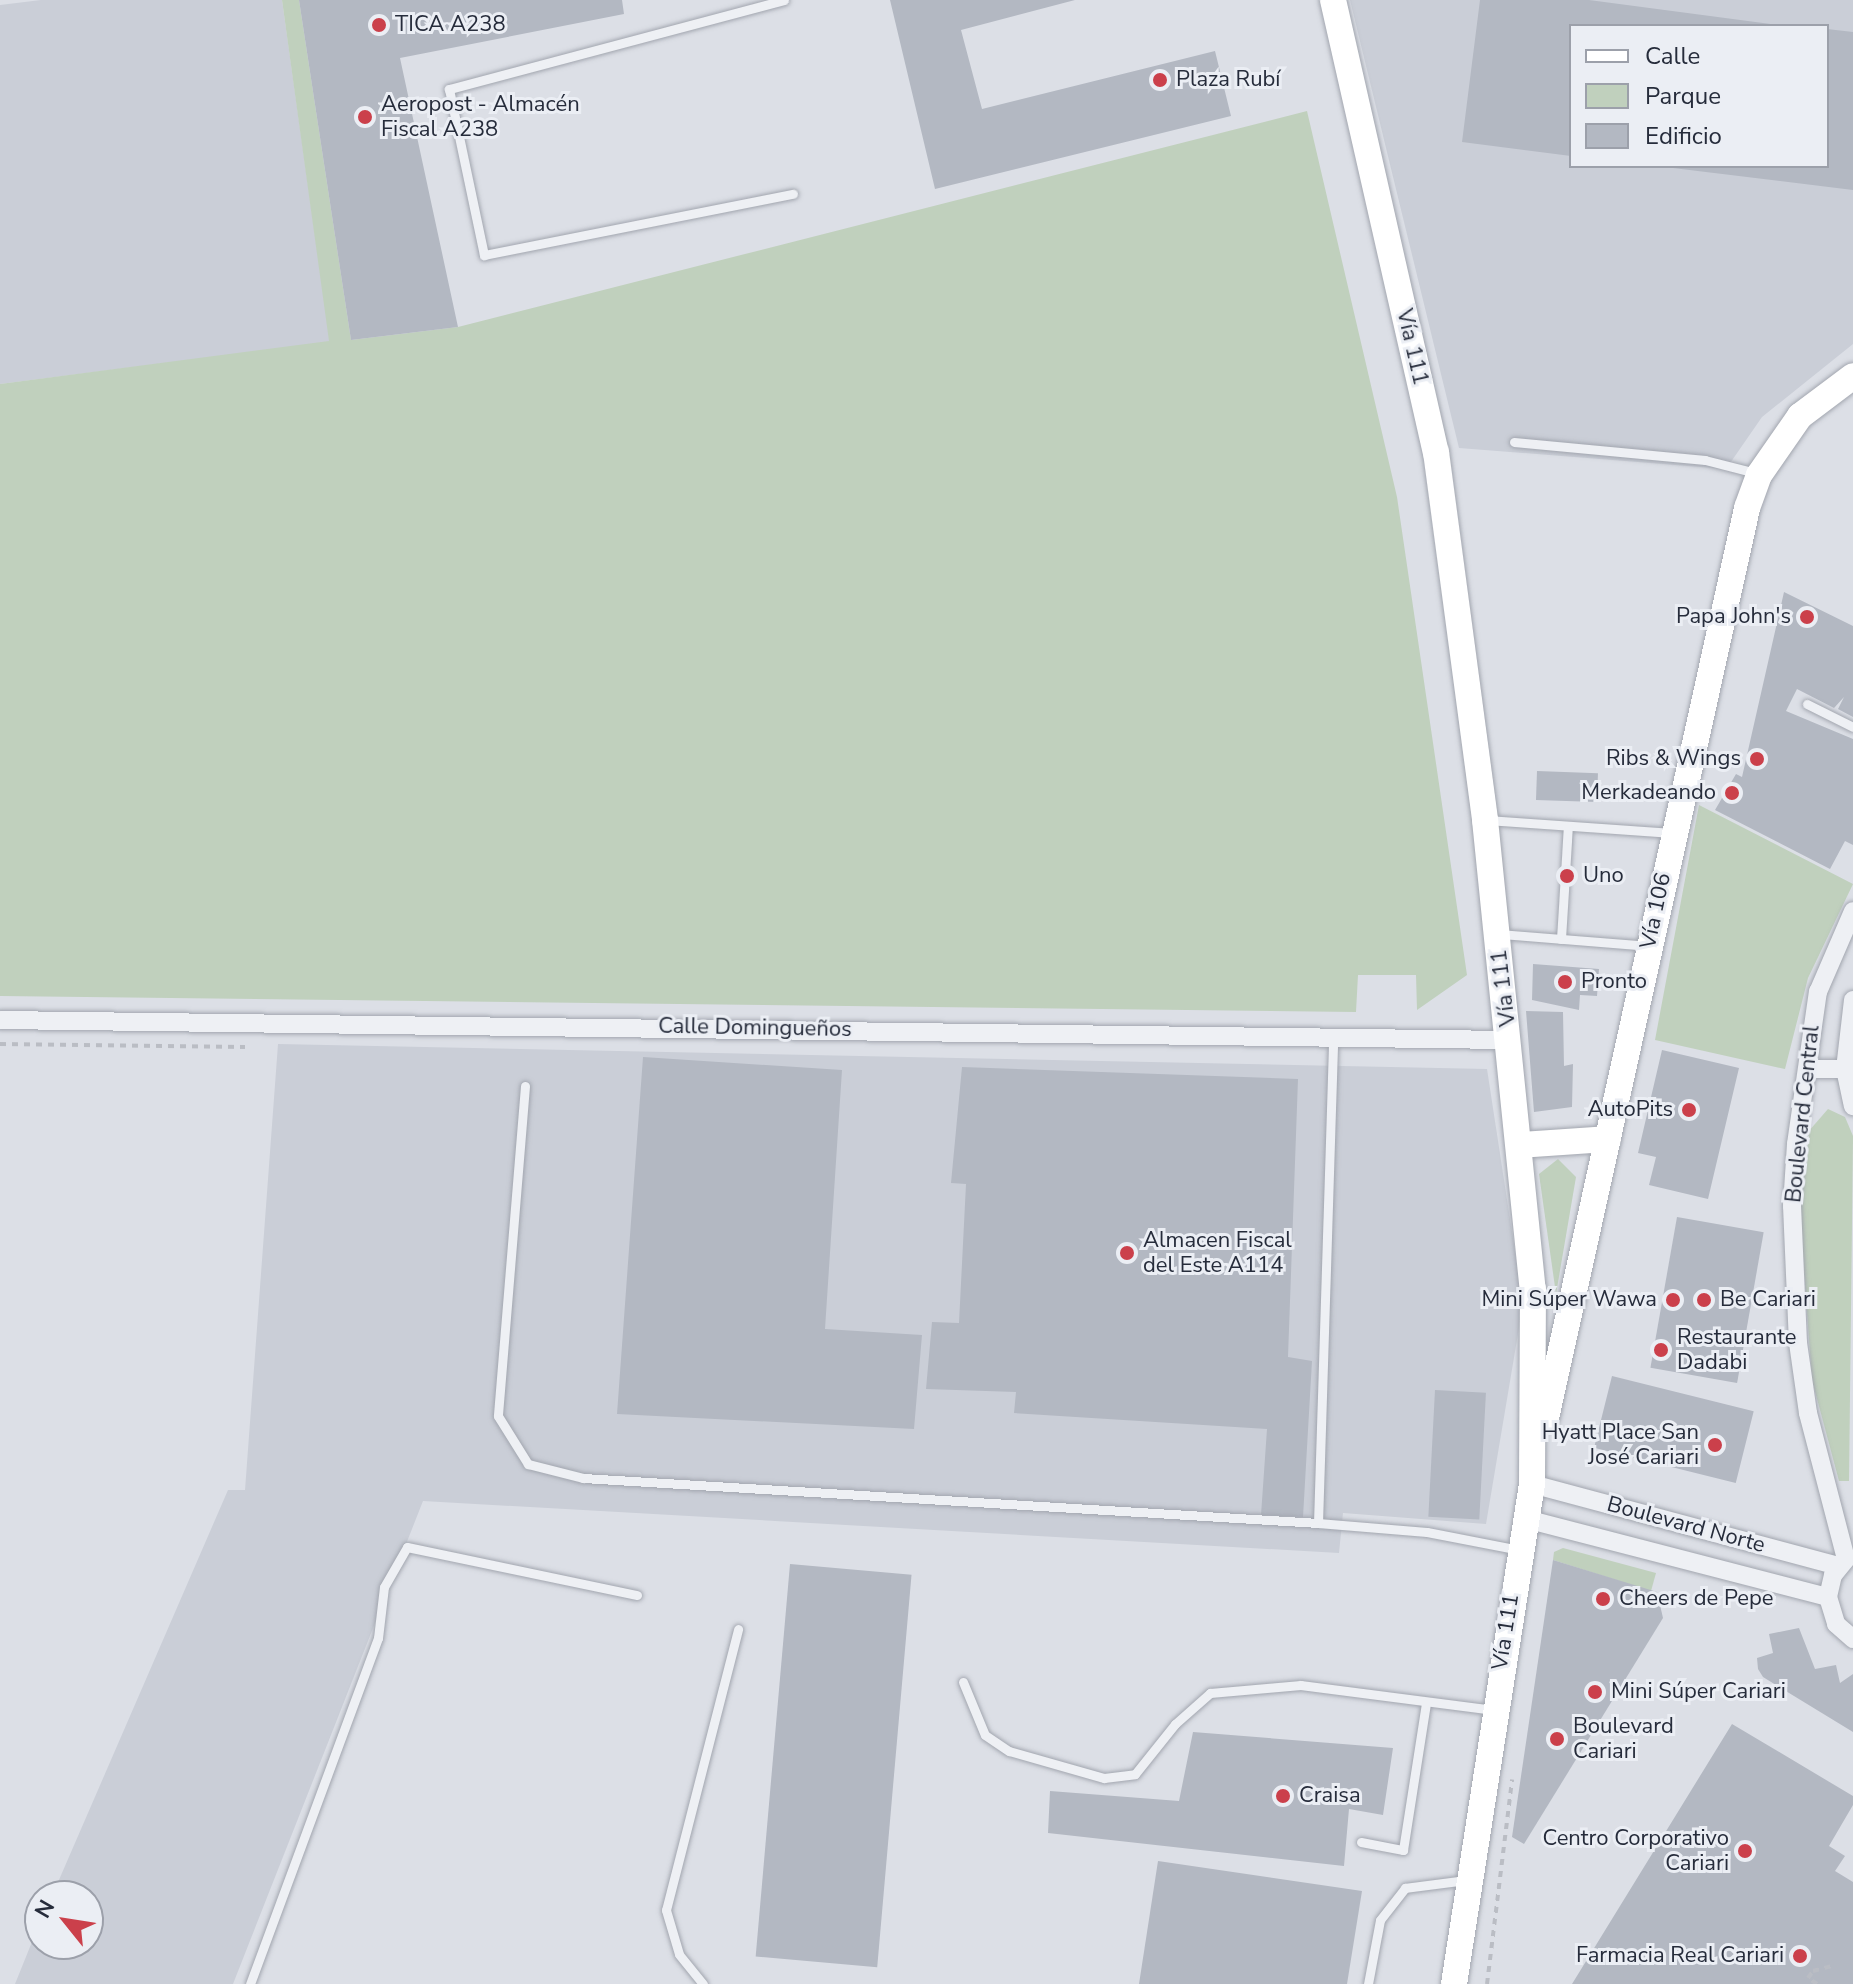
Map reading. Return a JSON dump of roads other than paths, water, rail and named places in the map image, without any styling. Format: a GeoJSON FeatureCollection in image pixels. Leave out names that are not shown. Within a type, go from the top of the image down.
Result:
{"type":"FeatureCollection","features":[{"type":"Feature","properties":{"kind":"main road","name":"Vía 111"},"geometry":{"type":"LineString","coordinates":[[1333,0],[1436,452],[1485,820],[1510,1040],[1536,1341],[1532,1484],[1494,1710],[1454,1984]]}},
{"type":"Feature","properties":{"kind":"main road","name":"Vía 106"},"geometry":{"type":"LineString","coordinates":[[1532,1484],[1734,556],[1759,475],[1800,416],[1853,376]]}},
{"type":"Feature","properties":{"kind":"main road"},"geometry":{"type":"LineString","coordinates":[[1520,1145],[1608,1139]]}},
{"type":"Feature","properties":{"kind":"street","name":"Boulevard Central"},"geometry":{"type":"LineString","coordinates":[[1846,1560],[1808,1413],[1798,1343],[1793,1175],[1818,992],[1853,911]]}},
{"type":"Feature","properties":{"kind":"street","name":"Boulevard Central"},"geometry":{"type":"LineString","coordinates":[[1853,1000],[1845,1069],[1853,1106]]}},
{"type":"Feature","properties":{"kind":"street","name":"Calle Domingueños"},"geometry":{"type":"LineString","coordinates":[[0,1020],[1510,1040]]}},
{"type":"Feature","properties":{"kind":"street"},"geometry":{"type":"LineString","coordinates":[[1808,1069],[1845,1069]]}},
{"type":"Feature","properties":{"kind":"street","name":"Boulevard Norte"},"geometry":{"type":"LineString","coordinates":[[1532,1484],[1846,1560]]}},
{"type":"Feature","properties":{"kind":"street","name":"Boulevard Norte"},"geometry":{"type":"LineString","coordinates":[[1526,1519],[1828,1597]]}},
{"type":"Feature","properties":{"kind":"street"},"geometry":{"type":"LineString","coordinates":[[1846,1560],[1828,1597],[1836,1624],[1853,1639]]}},
{"type":"Feature","properties":{"kind":"lane"},"geometry":{"type":"LineString","coordinates":[[784,0],[449,89],[484,255],[793,194]]}},
{"type":"Feature","properties":{"kind":"lane"},"geometry":{"type":"LineString","coordinates":[[1514,442],[1705,460],[1759,475]]}},
{"type":"Feature","properties":{"kind":"lane"},"geometry":{"type":"LineString","coordinates":[[1807,704],[1853,727]]}},
{"type":"Feature","properties":{"kind":"lane"},"geometry":{"type":"LineString","coordinates":[[1485,820],[1672,833]]}},
{"type":"Feature","properties":{"kind":"lane"},"geometry":{"type":"LineString","coordinates":[[1561,939],[1568,826]]}},
{"type":"Feature","properties":{"kind":"lane"},"geometry":{"type":"LineString","coordinates":[[1497,934],[1649,946]]}},
{"type":"Feature","properties":{"kind":"lane"},"geometry":{"type":"LineString","coordinates":[[1318,1523],[1333,1037]]}},
{"type":"Feature","properties":{"kind":"lane"},"geometry":{"type":"LineString","coordinates":[[525,1086],[498,1416],[528,1464],[583,1478],[1427,1532],[1520,1550]]}},
{"type":"Feature","properties":{"kind":"lane"},"geometry":{"type":"LineString","coordinates":[[250,1984],[378,1638],[384,1587],[407,1547],[637,1595]]}},
{"type":"Feature","properties":{"kind":"lane"},"geometry":{"type":"LineString","coordinates":[[703,1984],[679,1954],[666,1910],[738,1629]]}},
{"type":"Feature","properties":{"kind":"lane"},"geometry":{"type":"LineString","coordinates":[[963,1682],[985,1735],[1009,1751],[1104,1778],[1135,1774],[1175,1724],[1210,1693],[1301,1685],[1494,1710]]}},
{"type":"Feature","properties":{"kind":"lane"},"geometry":{"type":"LineString","coordinates":[[1361,1842],[1403,1850],[1426,1703]]}},
{"type":"Feature","properties":{"kind":"lane"},"geometry":{"type":"LineString","coordinates":[[1368,1984],[1380,1920],[1405,1888],[1468,1880]]}},
{"type":"Feature","properties":{"kind":"place","name":"TICA A238"},"geometry":{"type":"Point","coordinates":[379,25]}},
{"type":"Feature","properties":{"kind":"place","name":"Plaza Rubí"},"geometry":{"type":"Point","coordinates":[1160,80]}},
{"type":"Feature","properties":{"kind":"place","name":"Aeropost - Almacén Fiscal A238"},"geometry":{"type":"Point","coordinates":[365,117]}},
{"type":"Feature","properties":{"kind":"place","name":"Papa John's"},"geometry":{"type":"Point","coordinates":[1807,617]}},
{"type":"Feature","properties":{"kind":"place","name":"Ribs & Wings"},"geometry":{"type":"Point","coordinates":[1757,759]}},
{"type":"Feature","properties":{"kind":"place","name":"Merkadeando"},"geometry":{"type":"Point","coordinates":[1732,793]}},
{"type":"Feature","properties":{"kind":"place","name":"Uno"},"geometry":{"type":"Point","coordinates":[1567,876]}},
{"type":"Feature","properties":{"kind":"place","name":"Pronto"},"geometry":{"type":"Point","coordinates":[1565,982]}},
{"type":"Feature","properties":{"kind":"place","name":"AutoPits"},"geometry":{"type":"Point","coordinates":[1689,1110]}},
{"type":"Feature","properties":{"kind":"place","name":"Almacen Fiscal del Este A114"},"geometry":{"type":"Point","coordinates":[1127,1253]}},
{"type":"Feature","properties":{"kind":"place","name":"Mini Súper Wawa"},"geometry":{"type":"Point","coordinates":[1673,1300]}},
{"type":"Feature","properties":{"kind":"place","name":"Be Cariari"},"geometry":{"type":"Point","coordinates":[1704,1300]}},
{"type":"Feature","properties":{"kind":"place","name":"Restaurante Dadabi"},"geometry":{"type":"Point","coordinates":[1661,1350]}},
{"type":"Feature","properties":{"kind":"place","name":"Hyatt Place San José Cariari"},"geometry":{"type":"Point","coordinates":[1715,1445]}},
{"type":"Feature","properties":{"kind":"place","name":"Cheers de Pepe"},"geometry":{"type":"Point","coordinates":[1603,1599]}},
{"type":"Feature","properties":{"kind":"place","name":"Mini Súper Cariari"},"geometry":{"type":"Point","coordinates":[1595,1692]}},
{"type":"Feature","properties":{"kind":"place","name":"Boulevard Cariari"},"geometry":{"type":"Point","coordinates":[1557,1739]}},
{"type":"Feature","properties":{"kind":"place","name":"Craisa"},"geometry":{"type":"Point","coordinates":[1283,1796]}},
{"type":"Feature","properties":{"kind":"place","name":"Centro Corporativo Cariari"},"geometry":{"type":"Point","coordinates":[1745,1851]}},
{"type":"Feature","properties":{"kind":"place","name":"Farmacia Real Cariari"},"geometry":{"type":"Point","coordinates":[1800,1956]}}]}
